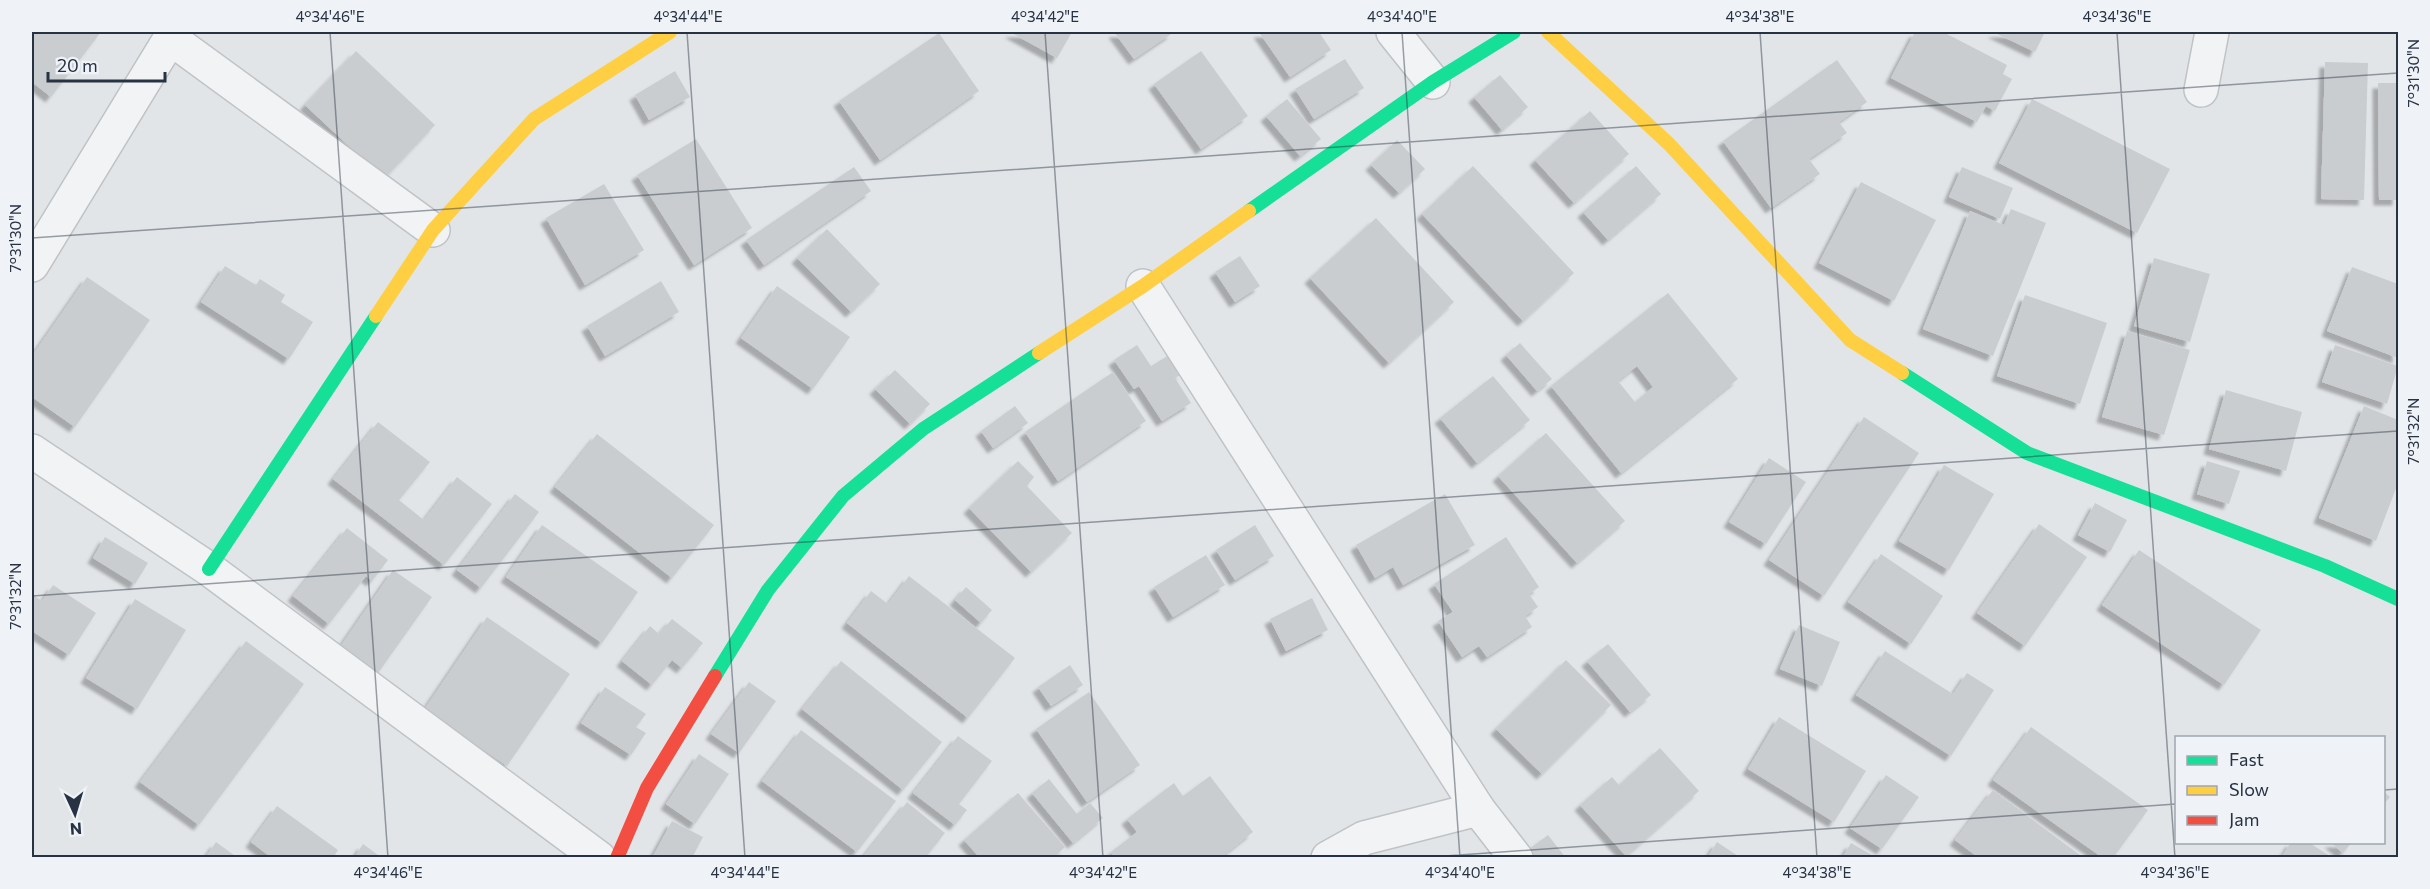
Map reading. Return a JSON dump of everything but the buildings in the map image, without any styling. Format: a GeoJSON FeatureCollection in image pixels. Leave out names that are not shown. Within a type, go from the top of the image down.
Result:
{"type":"FeatureCollection","features":[{"type":"Feature","properties":{"kind":"street"},"geometry":{"type":"LineString","coordinates":[[208,569],[433,230],[534,119],[669,32]]}},
{"type":"Feature","properties":{"kind":"street"},"geometry":{"type":"LineString","coordinates":[[1393,32],[1433,82]]}},
{"type":"Feature","properties":{"kind":"street"},"geometry":{"type":"LineString","coordinates":[[617,858],[647,788],[768,590],[843,496],[923,429],[1143,286],[1433,82],[1514,32]]}},
{"type":"Feature","properties":{"kind":"street"},"geometry":{"type":"LineString","coordinates":[[1548,32],[1669,144],[1850,340],[2027,453],[2325,566],[2398,599]]}},
{"type":"Feature","properties":{"kind":"street"},"geometry":{"type":"LineString","coordinates":[[2200,90],[2212,32]]}},
{"type":"Feature","properties":{"kind":"street"},"geometry":{"type":"LineString","coordinates":[[32,265],[172,35],[433,230]]}},
{"type":"Feature","properties":{"kind":"street"},"geometry":{"type":"LineString","coordinates":[[1143,286],[1478,809],[1516,858]]}},
{"type":"Feature","properties":{"kind":"street"},"geometry":{"type":"LineString","coordinates":[[32,451],[208,569],[599,858]]}},
{"type":"Feature","properties":{"kind":"street"},"geometry":{"type":"LineString","coordinates":[[1328,858],[1364,838],[1478,809]]}},
{"type":"Feature","properties":{"kind":"traffic: fast"},"geometry":{"type":"LineString","coordinates":[[1249,211],[1433,82],[1514,32]]}},
{"type":"Feature","properties":{"kind":"traffic: fast"},"geometry":{"type":"LineString","coordinates":[[209,569],[376,316]]}},
{"type":"Feature","properties":{"kind":"traffic: fast"},"geometry":{"type":"LineString","coordinates":[[715,676],[768,590],[843,496],[923,429],[1039,353]]}},
{"type":"Feature","properties":{"kind":"traffic: fast"},"geometry":{"type":"LineString","coordinates":[[1902,373],[2027,453],[2325,566],[2398,599]]}},
{"type":"Feature","properties":{"kind":"traffic: slow"},"geometry":{"type":"LineString","coordinates":[[376,316],[433,230],[534,119],[670,32]]}},
{"type":"Feature","properties":{"kind":"traffic: slow"},"geometry":{"type":"LineString","coordinates":[[1548,32],[1669,144],[1850,340],[1902,373]]}},
{"type":"Feature","properties":{"kind":"traffic: slow"},"geometry":{"type":"LineString","coordinates":[[1039,353],[1143,286],[1249,211]]}},
{"type":"Feature","properties":{"kind":"traffic: jam"},"geometry":{"type":"LineString","coordinates":[[617,858],[647,788],[715,676]]}}]}
